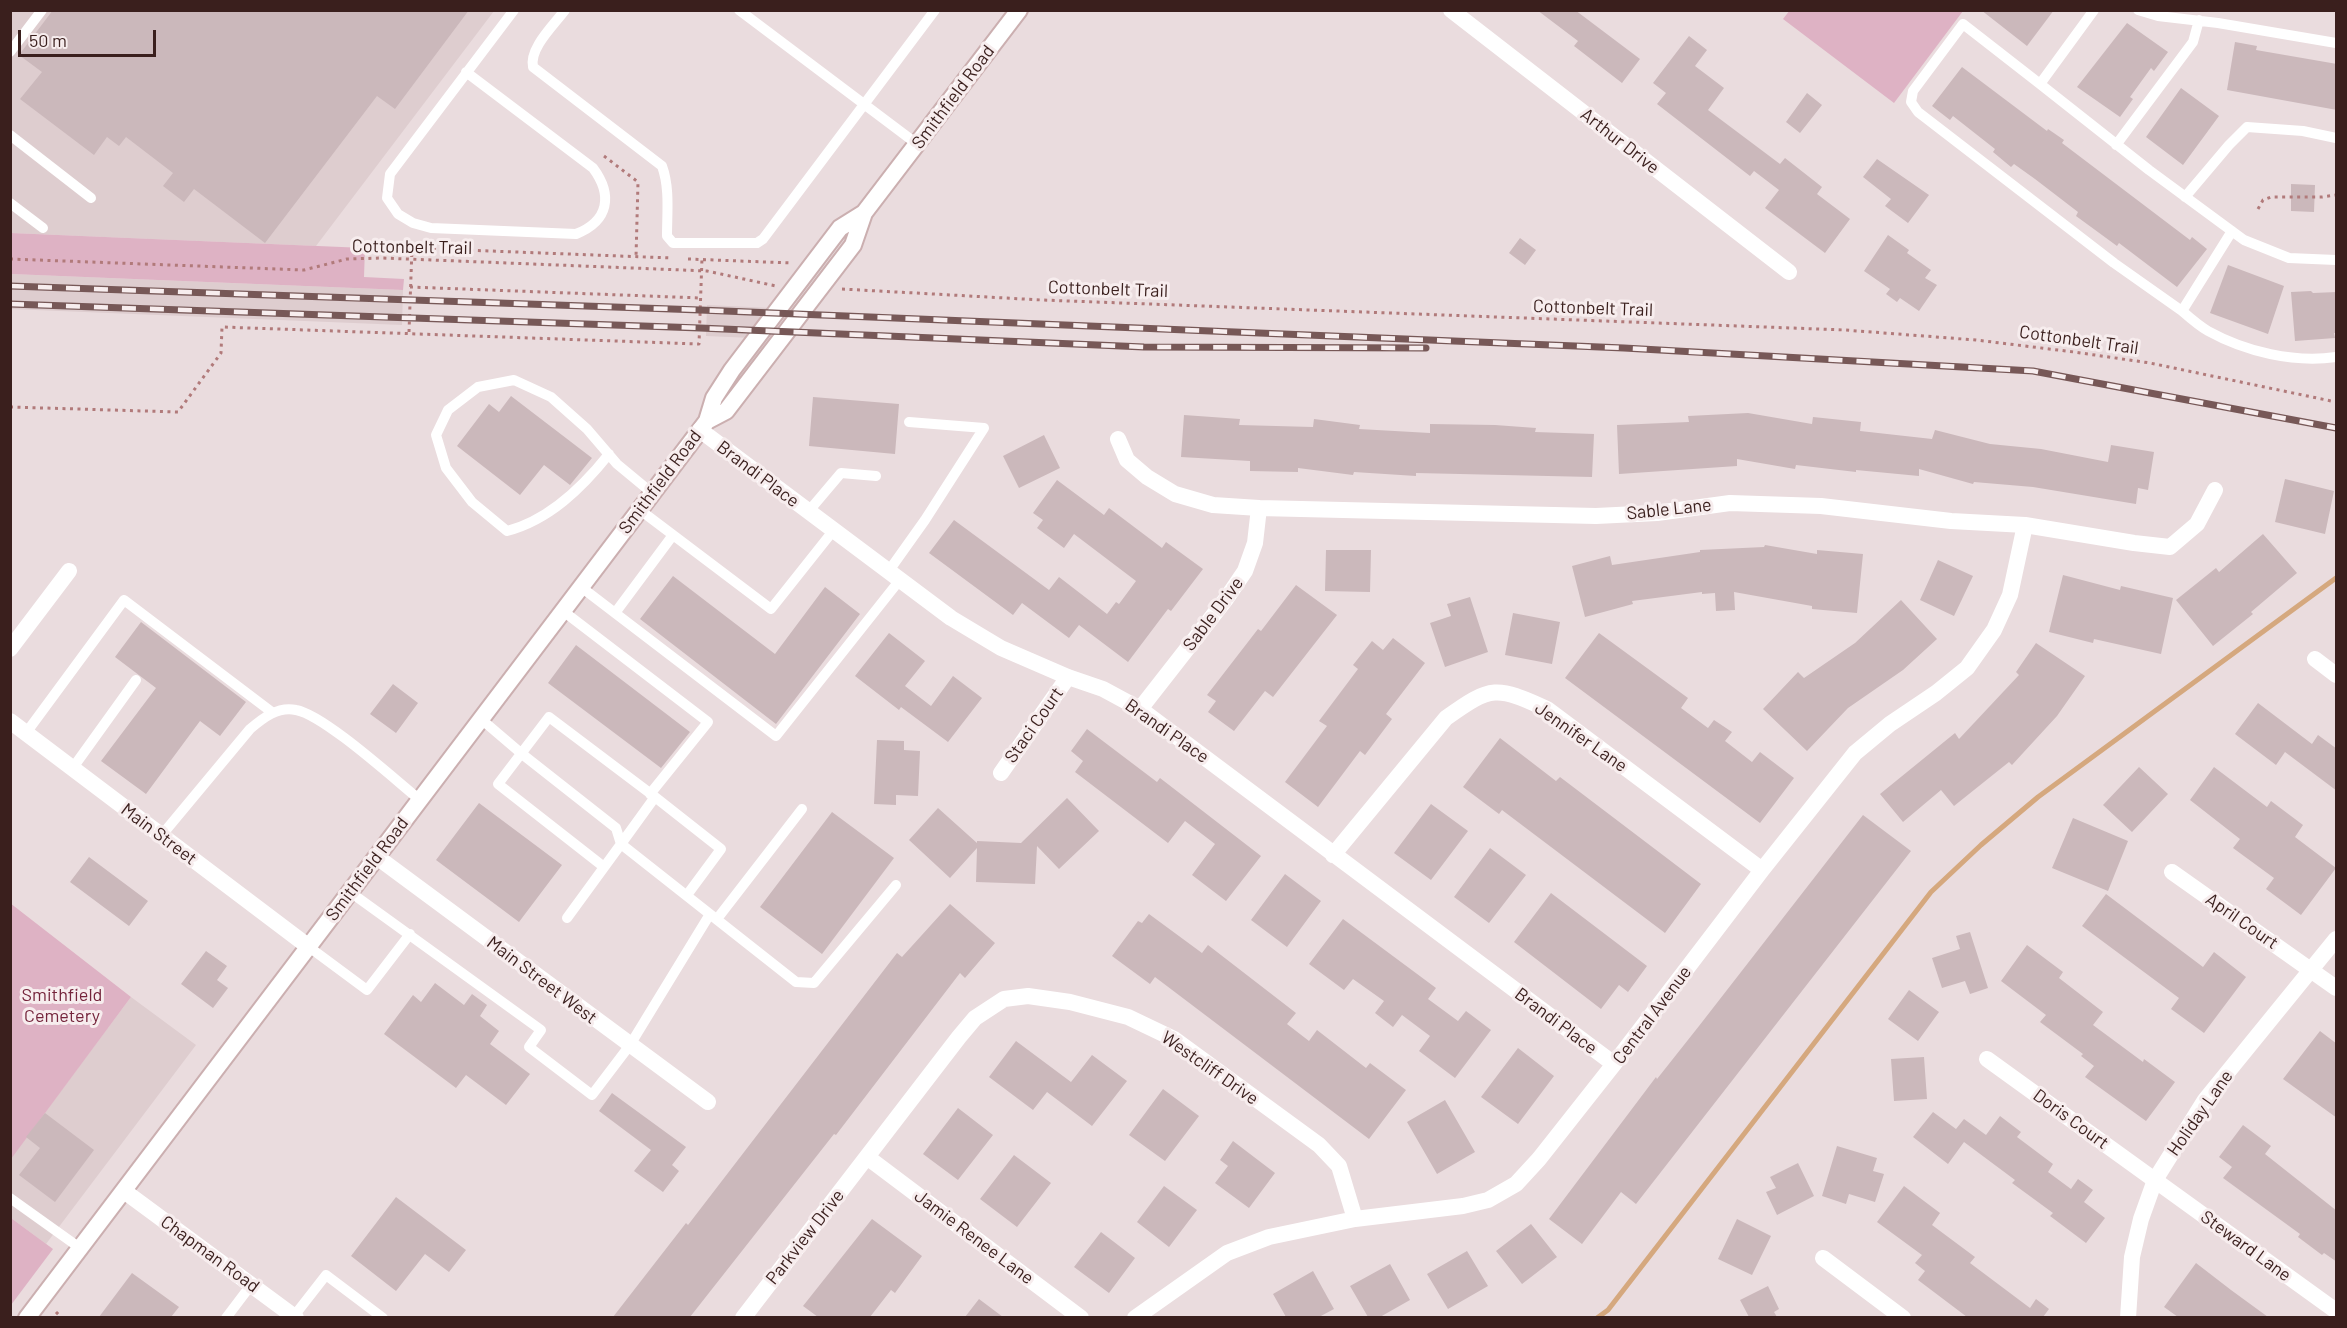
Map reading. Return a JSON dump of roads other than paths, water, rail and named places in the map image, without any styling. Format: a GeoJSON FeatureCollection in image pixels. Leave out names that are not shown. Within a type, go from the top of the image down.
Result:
{"type":"FeatureCollection","features":[{"type":"Feature","properties":{"kind":"street","name":"Smithfield Road"},"geometry":{"type":"LineString","coordinates":[[27,1317],[703,425],[726,411],[832,274],[853,245],[864,213],[1019,10]]}},
{"type":"Feature","properties":{"kind":"street","name":"Arthur Drive"},"geometry":{"type":"LineString","coordinates":[[1451,10],[1789,272]]}},
{"type":"Feature","properties":{"kind":"street","name":"Brandi Place"},"geometry":{"type":"LineString","coordinates":[[703,425],[808,512],[951,618],[1001,648],[1068,677],[1103,689],[1140,709],[1614,1064]]}},
{"type":"Feature","properties":{"kind":"street","name":"Sable Lane"},"geometry":{"type":"LineString","coordinates":[[1118,439],[1126,460],[1147,477],[1175,494],[1213,505],[1259,508],[1596,516],[1657,513],[1730,503],[1821,506],[1952,521],[2025,525],[2170,547],[2196,524],[2215,490]]}},
{"type":"Feature","properties":{"kind":"street","name":"Sable Drive"},"geometry":{"type":"LineString","coordinates":[[1140,709],[1227,600],[1245,571],[1255,543],[1259,508]]}},
{"type":"Feature","properties":{"kind":"street","name":"Central Avenue"},"geometry":{"type":"LineString","coordinates":[[1135,1317],[1227,1253],[1269,1237],[1355,1219],[1480,1202],[1516,1184],[1539,1159],[1614,1064],[1762,870],[1855,753],[1966,668],[1994,630],[2010,595],[2025,525]]}},
{"type":"Feature","properties":{"kind":"street"},"geometry":{"type":"LineString","coordinates":[[10,649],[69,571]]}},
{"type":"Feature","properties":{"kind":"street"},"geometry":{"type":"LineString","coordinates":[[2316,658],[2337,675]]}},
{"type":"Feature","properties":{"kind":"street","name":"Staci Court"},"geometry":{"type":"LineString","coordinates":[[1001,773],[1068,677]]}},
{"type":"Feature","properties":{"kind":"street","name":"Jennifer Lane"},"geometry":{"type":"LineString","coordinates":[[1333,855],[1446,718],[1469,701],[1493,691],[1515,694],[1547,709],[1762,870]]}},
{"type":"Feature","properties":{"kind":"street","name":"Main Street"},"geometry":{"type":"LineString","coordinates":[[10,721],[309,947]]}},
{"type":"Feature","properties":{"kind":"street","name":"Main Street West"},"geometry":{"type":"LineString","coordinates":[[377,857],[708,1102]]}},
{"type":"Feature","properties":{"kind":"street","name":"April Court"},"geometry":{"type":"LineString","coordinates":[[2172,872],[2337,988]]}},
{"type":"Feature","properties":{"kind":"street","name":"Holiday Lane"},"geometry":{"type":"LineString","coordinates":[[2128,1317],[2132,1257],[2141,1219],[2155,1180],[2205,1100],[2337,939]]}},
{"type":"Feature","properties":{"kind":"street","name":"Westcliff Drive"},"geometry":{"type":"LineString","coordinates":[[867,1157],[975,1018],[1004,999],[1028,996],[1070,1002],[1128,1017],[1174,1039],[1319,1145],[1339,1166],[1355,1219]]}},
{"type":"Feature","properties":{"kind":"street","name":"Doris Court"},"geometry":{"type":"LineString","coordinates":[[1987,1059],[2155,1180]]}},
{"type":"Feature","properties":{"kind":"street","name":"Parkview Drive"},"geometry":{"type":"LineString","coordinates":[[742,1317],[867,1157]]}},
{"type":"Feature","properties":{"kind":"street","name":"Jamie Renee Lane"},"geometry":{"type":"LineString","coordinates":[[867,1157],[1081,1317]]}},
{"type":"Feature","properties":{"kind":"street","name":"Steward Lane"},"geometry":{"type":"LineString","coordinates":[[2155,1180],[2337,1311]]}},
{"type":"Feature","properties":{"kind":"street","name":"Chapman Road"},"geometry":{"type":"LineString","coordinates":[[124,1191],[295,1317]]}},
{"type":"Feature","properties":{"kind":"street"},"geometry":{"type":"LineString","coordinates":[[1822,1258],[1903,1317]]}},
{"type":"Feature","properties":{"kind":"lane"},"geometry":{"type":"LineString","coordinates":[[10,52],[42,10]]}},
{"type":"Feature","properties":{"kind":"lane"},"geometry":{"type":"LineString","coordinates":[[466,72],[593,168],[604,182],[606,199],[600,217],[591,228],[576,234],[431,228],[413,223],[398,214],[387,198],[390,174],[466,72],[514,10]]}},
{"type":"Feature","properties":{"kind":"lane"},"geometry":{"type":"LineString","coordinates":[[565,10],[534,51],[531,59],[532,67],[662,166],[668,193],[667,236],[673,243],[704,244],[757,243],[763,239],[935,10]]}},
{"type":"Feature","properties":{"kind":"lane"},"geometry":{"type":"LineString","coordinates":[[739,10],[917,144]]}},
{"type":"Feature","properties":{"kind":"lane"},"geometry":{"type":"LineString","coordinates":[[2040,84],[2094,10]]}},
{"type":"Feature","properties":{"kind":"lane"},"geometry":{"type":"LineString","coordinates":[[2138,10],[2158,16],[2199,20],[2337,43]]}},
{"type":"Feature","properties":{"kind":"lane"},"geometry":{"type":"LineString","coordinates":[[2116,145],[2193,42],[2199,20]]}},
{"type":"Feature","properties":{"kind":"lane"},"geometry":{"type":"LineString","coordinates":[[2337,260],[2289,258],[2244,240],[2116,145],[1963,24],[1913,91],[1911,102],[1918,112],[2114,263],[2208,331],[2247,348],[2294,358],[2337,357]]}},
{"type":"Feature","properties":{"kind":"lane"},"geometry":{"type":"LineString","coordinates":[[2185,197],[2229,145],[2247,128],[2303,131],[2337,138]]}},
{"type":"Feature","properties":{"kind":"lane"},"geometry":{"type":"LineString","coordinates":[[10,135],[91,198]]}},
{"type":"Feature","properties":{"kind":"lane"},"geometry":{"type":"LineString","coordinates":[[10,203],[43,228]]}},
{"type":"Feature","properties":{"kind":"lane"},"geometry":{"type":"LineString","coordinates":[[2182,311],[2232,231]]}},
{"type":"Feature","properties":{"kind":"lane"},"geometry":{"type":"LineString","coordinates":[[609,454],[573,494],[526,526],[507,531],[472,502],[446,468],[436,435],[448,410],[477,387],[514,380],[551,397],[587,429],[609,454],[617,464],[652,493]]}},
{"type":"Feature","properties":{"kind":"lane"},"geometry":{"type":"LineString","coordinates":[[581,587],[776,736],[894,577],[925,520],[984,428],[909,422]]}},
{"type":"Feature","properties":{"kind":"lane"},"geometry":{"type":"LineString","coordinates":[[808,512],[841,473],[876,476]]}},
{"type":"Feature","properties":{"kind":"lane"},"geometry":{"type":"LineString","coordinates":[[640,510],[771,609],[833,531]]}},
{"type":"Feature","properties":{"kind":"lane"},"geometry":{"type":"LineString","coordinates":[[615,613],[673,535]]}},
{"type":"Feature","properties":{"kind":"lane"},"geometry":{"type":"LineString","coordinates":[[26,733],[124,600],[273,713]]}},
{"type":"Feature","properties":{"kind":"lane"},"geometry":{"type":"LineString","coordinates":[[563,610],[708,722],[652,796],[621,844],[567,918]]}},
{"type":"Feature","properties":{"kind":"lane"},"geometry":{"type":"LineString","coordinates":[[72,769],[136,680]]}},
{"type":"Feature","properties":{"kind":"lane"},"geometry":{"type":"LineString","coordinates":[[162,836],[250,729],[266,716],[295,709],[330,728],[420,800]]}},
{"type":"Feature","properties":{"kind":"lane"},"geometry":{"type":"LineString","coordinates":[[604,867],[498,784],[549,717],[721,849],[687,895]]}},
{"type":"Feature","properties":{"kind":"lane"},"geometry":{"type":"LineString","coordinates":[[482,719],[522,754],[616,828],[621,844],[796,982],[814,983],[896,885]]}},
{"type":"Feature","properties":{"kind":"lane"},"geometry":{"type":"LineString","coordinates":[[351,892],[541,1030],[529,1047],[592,1095],[630,1046],[714,916],[802,809]]}},
{"type":"Feature","properties":{"kind":"lane"},"geometry":{"type":"LineString","coordinates":[[309,947],[367,990],[410,934]]}},
{"type":"Feature","properties":{"kind":"lane"},"geometry":{"type":"LineString","coordinates":[[10,1198],[80,1248]]}},
{"type":"Feature","properties":{"kind":"lane"},"geometry":{"type":"LineString","coordinates":[[295,1317],[326,1275],[383,1317]]}},
{"type":"Feature","properties":{"kind":"lane"},"geometry":{"type":"LineString","coordinates":[[226,1317],[251,1285]]}},
{"type":"Feature","properties":{"kind":"waterway"},"geometry":{"type":"LineString","coordinates":[[1597,1318],[1608,1310],[1931,892],[1981,845],[2038,797],[2336,578]]}},
{"type":"Feature","properties":{"kind":"railway"},"geometry":{"type":"LineString","coordinates":[[10,286],[700,310],[1624,348],[2033,371],[2336,428]]}},
{"type":"Feature","properties":{"kind":"railway"},"geometry":{"type":"LineString","coordinates":[[10,304],[700,328],[1144,347],[1426,348]]}},
{"type":"Feature","properties":{"kind":"park label","name":"Smithfield Cemetery"},"geometry":{"type":"Point","coordinates":[62,1005]}}]}
